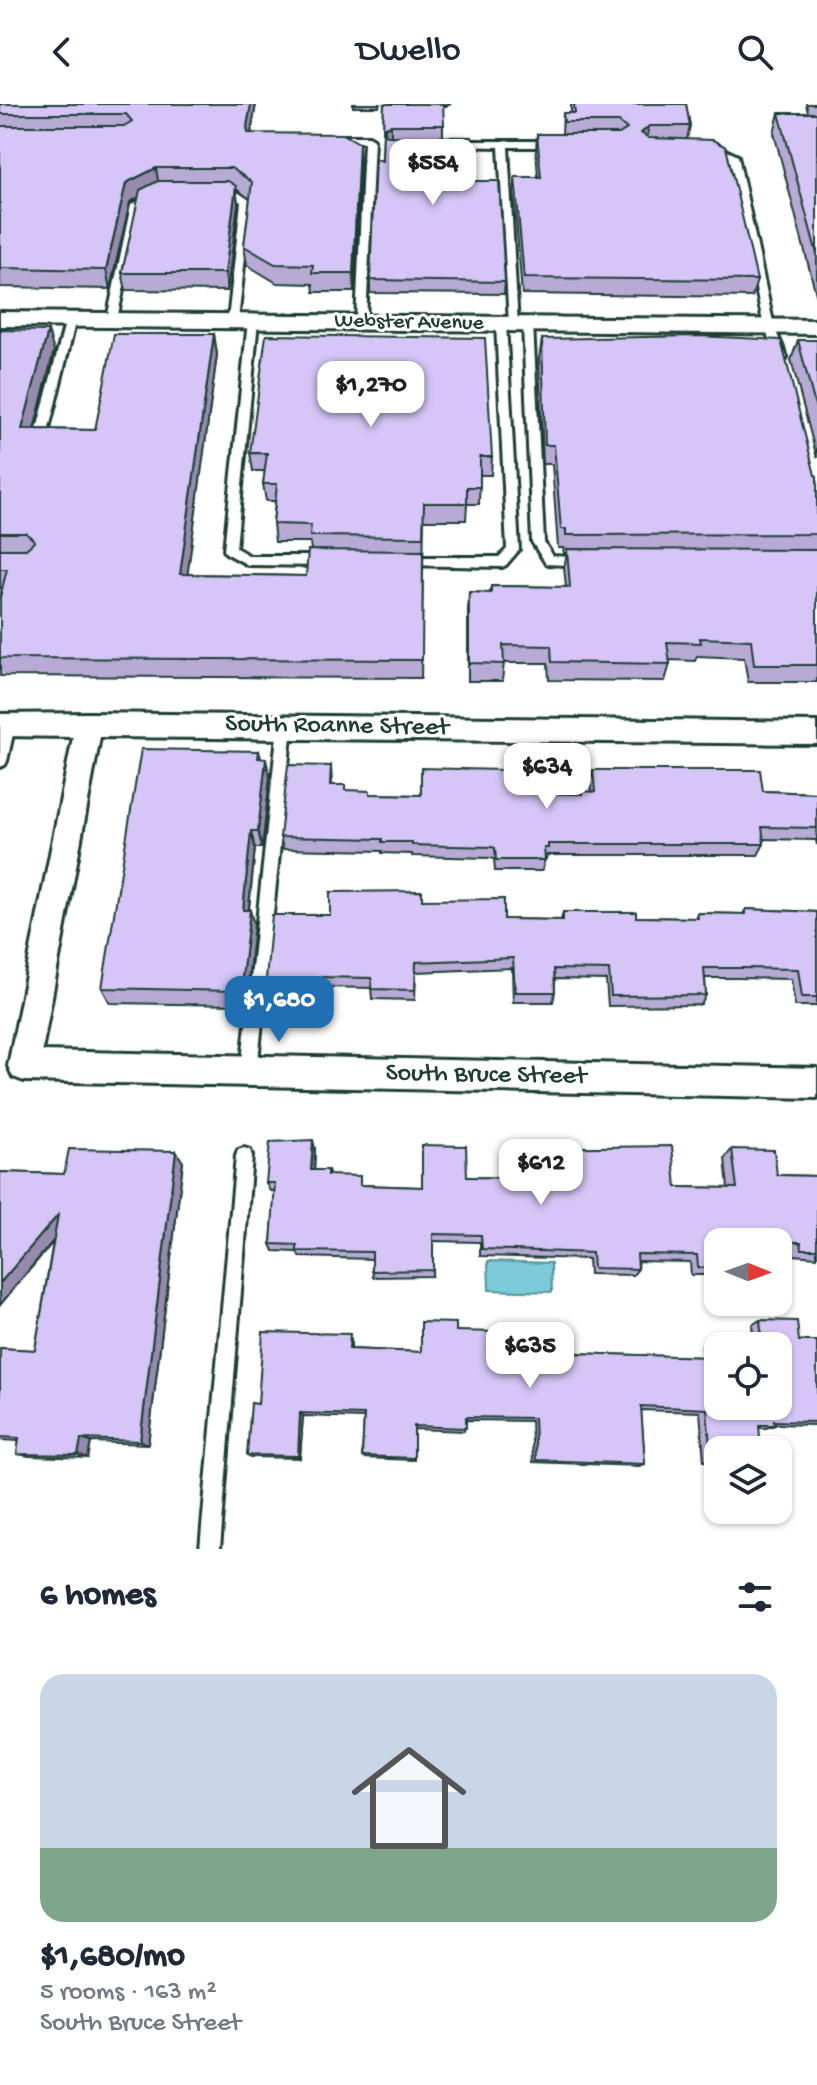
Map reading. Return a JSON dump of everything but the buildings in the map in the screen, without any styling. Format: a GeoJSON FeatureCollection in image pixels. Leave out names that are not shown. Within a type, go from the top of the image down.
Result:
{"type":"FeatureCollection","features":[{"type":"Feature","properties":{"kind":"street","name":"Webster Avenue"},"geometry":{"type":"LineString","coordinates":[[0,319],[817,327]]}},
{"type":"Feature","properties":{"kind":"street","name":"South Bruce Street"},"geometry":{"type":"LineString","coordinates":[[89,724],[24,1066],[817,1083]]}},
{"type":"Feature","properties":{"kind":"street","name":"South Roanne Street"},"geometry":{"type":"LineString","coordinates":[[4,725],[817,733]]}},
{"type":"Feature","properties":{"kind":"lane"},"geometry":{"type":"LineString","coordinates":[[324,139],[369,139],[361,322]]}},
{"type":"Feature","properties":{"kind":"lane"},"geometry":{"type":"LineString","coordinates":[[447,144],[560,144]]}},
{"type":"Feature","properties":{"kind":"lane"},"geometry":{"type":"LineString","coordinates":[[503,144],[514,324],[538,542],[550,561],[597,561]]}},
{"type":"Feature","properties":{"kind":"lane"},"geometry":{"type":"LineString","coordinates":[[700,148],[714,148],[733,156],[769,327],[787,374]]}},
{"type":"Feature","properties":{"kind":"lane"},"geometry":{"type":"LineString","coordinates":[[112,319],[136,205],[159,193]]}},
{"type":"Feature","properties":{"kind":"lane"},"geometry":{"type":"LineString","coordinates":[[203,193],[233,193],[246,201],[243,321],[230,550],[248,560],[342,561]]}},
{"type":"Feature","properties":{"kind":"lane"},"geometry":{"type":"LineString","coordinates":[[41,437],[71,319]]}},
{"type":"Feature","properties":{"kind":"lane"},"geometry":{"type":"LineString","coordinates":[[386,562],[502,562],[513,550],[514,324]]}},
{"type":"Feature","properties":{"kind":"lane"},"geometry":{"type":"LineString","coordinates":[[0,761],[4,725]]}},
{"type":"Feature","properties":{"kind":"lane"},"geometry":{"type":"LineString","coordinates":[[249,1071],[285,726]]}},
{"type":"Feature","properties":{"kind":"lane"},"geometry":{"type":"LineString","coordinates":[[210,1549],[244,1156]]}},
{"type":"Feature","properties":{"kind":"water"},"geometry":{"type":"Polygon","coordinates":[[[488,1261],[551,1263],[552,1292],[489,1290],[488,1261]]]}}]}
